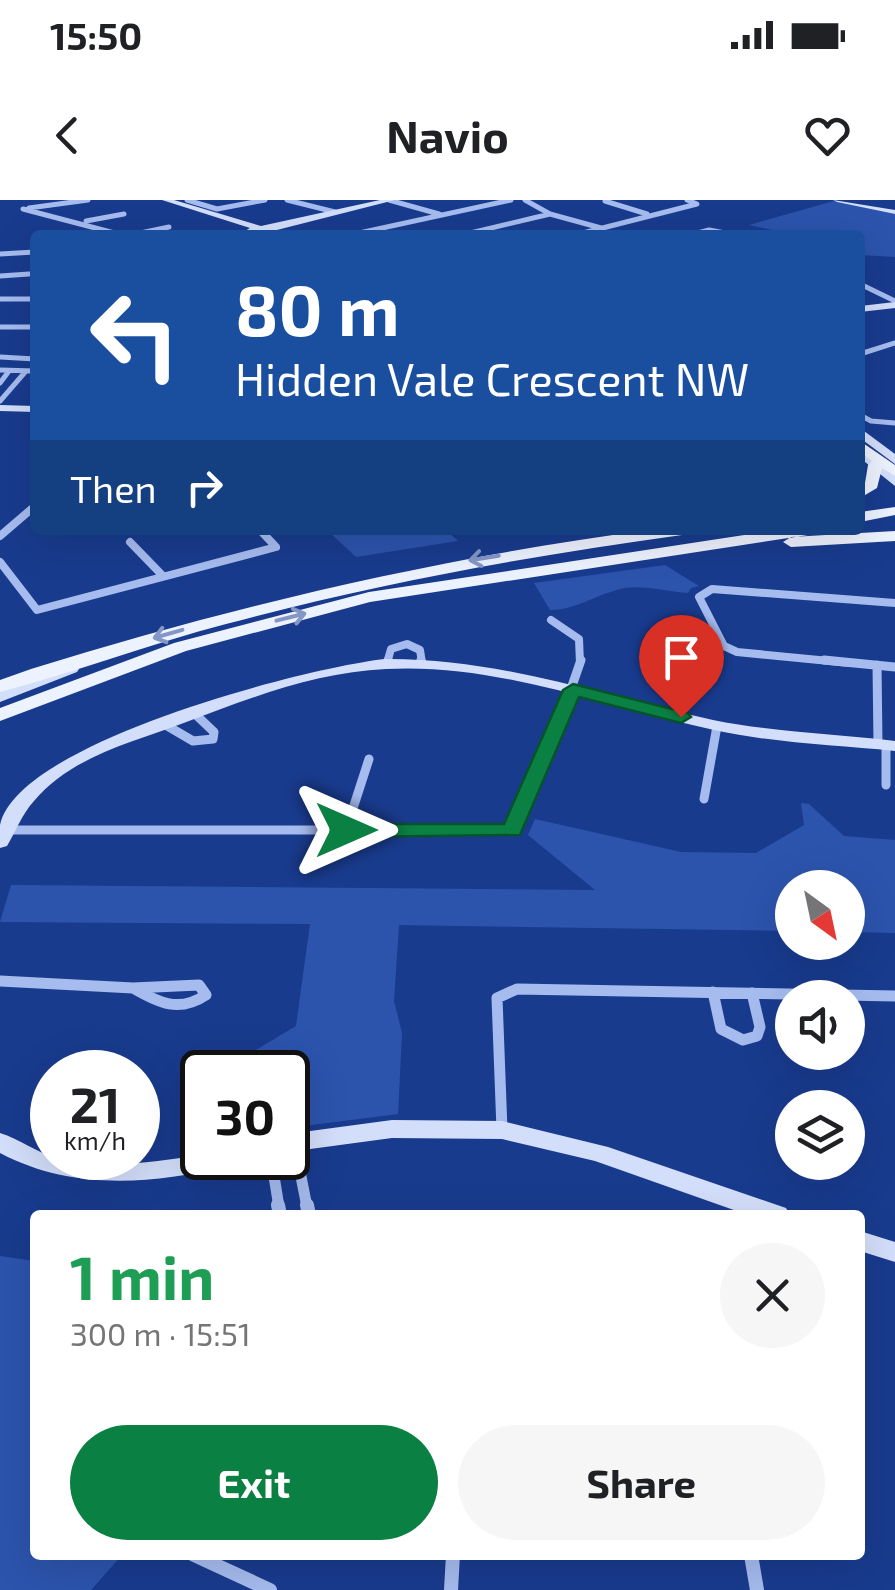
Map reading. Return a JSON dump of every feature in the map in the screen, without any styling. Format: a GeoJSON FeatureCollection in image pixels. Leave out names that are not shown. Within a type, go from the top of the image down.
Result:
{"type":"FeatureCollection","features":[{"type":"Feature","properties":{"kind":"main road"},"geometry":{"type":"LineString","coordinates":[[865,452],[895,472]]}},
{"type":"Feature","properties":{"kind":"main road"},"geometry":{"type":"LineString","coordinates":[[865,490],[872,485],[875,465]]}},
{"type":"Feature","properties":{"kind":"main road"},"geometry":{"type":"LineString","coordinates":[[865,506],[895,502]]}},
{"type":"Feature","properties":{"kind":"main road"},"geometry":{"type":"LineString","coordinates":[[865,519],[895,514]]}},
{"type":"Feature","properties":{"kind":"main road"},"geometry":{"type":"LineString","coordinates":[[0,686],[270,605],[394,576],[639,535]]}},
{"type":"Feature","properties":{"kind":"main road"},"geometry":{"type":"LineString","coordinates":[[0,715],[180,647],[369,598],[745,535]]}},
{"type":"Feature","properties":{"kind":"main road"},"geometry":{"type":"LineString","coordinates":[[479,578],[774,535]]}},
{"type":"Feature","properties":{"kind":"main road"},"geometry":{"type":"LineString","coordinates":[[479,578],[800,541],[895,536]]}},
{"type":"Feature","properties":{"kind":"street"},"geometry":{"type":"LineString","coordinates":[[88,200],[24,209],[106,230]]}},
{"type":"Feature","properties":{"kind":"street"},"geometry":{"type":"LineString","coordinates":[[149,200],[254,230],[390,200],[440,214]]}},
{"type":"Feature","properties":{"kind":"street"},"geometry":{"type":"LineString","coordinates":[[166,200],[254,230]]}},
{"type":"Feature","properties":{"kind":"street"},"geometry":{"type":"LineString","coordinates":[[187,200],[217,209],[265,200]]}},
{"type":"Feature","properties":{"kind":"street"},"geometry":{"type":"LineString","coordinates":[[287,200],[331,212]]}},
{"type":"Feature","properties":{"kind":"street"},"geometry":{"type":"LineString","coordinates":[[285,230],[374,200]]}},
{"type":"Feature","properties":{"kind":"street"},"geometry":{"type":"LineString","coordinates":[[371,230],[511,200]]}},
{"type":"Feature","properties":{"kind":"street"},"geometry":{"type":"LineString","coordinates":[[525,200],[550,214],[602,228]]}},
{"type":"Feature","properties":{"kind":"street"},"geometry":{"type":"LineString","coordinates":[[594,230],[697,204],[686,200]]}},
{"type":"Feature","properties":{"kind":"street"},"geometry":{"type":"LineString","coordinates":[[837,200],[895,212]]}},
{"type":"Feature","properties":{"kind":"street"},"geometry":{"type":"LineString","coordinates":[[605,202],[652,215]]}},
{"type":"Feature","properties":{"kind":"street"},"geometry":{"type":"LineString","coordinates":[[81,222],[124,214]]}},
{"type":"Feature","properties":{"kind":"street"},"geometry":{"type":"LineString","coordinates":[[483,230],[550,214]]}},
{"type":"Feature","properties":{"kind":"street"},"geometry":{"type":"LineString","coordinates":[[81,222],[100,230]]}},
{"type":"Feature","properties":{"kind":"street"},"geometry":{"type":"LineString","coordinates":[[155,230],[169,227]]}},
{"type":"Feature","properties":{"kind":"street"},"geometry":{"type":"LineString","coordinates":[[0,254],[30,252]]}},
{"type":"Feature","properties":{"kind":"street"},"geometry":{"type":"LineString","coordinates":[[0,276],[29,274]]}},
{"type":"Feature","properties":{"kind":"street"},"geometry":{"type":"LineString","coordinates":[[865,287],[895,303]]}},
{"type":"Feature","properties":{"kind":"street"},"geometry":{"type":"LineString","coordinates":[[0,299],[30,298]]}},
{"type":"Feature","properties":{"kind":"street"},"geometry":{"type":"LineString","coordinates":[[865,308],[895,303]]}},
{"type":"Feature","properties":{"kind":"street"},"geometry":{"type":"LineString","coordinates":[[0,328],[30,327]]}},
{"type":"Feature","properties":{"kind":"street"},"geometry":{"type":"LineString","coordinates":[[865,353],[895,344]]}},
{"type":"Feature","properties":{"kind":"street"},"geometry":{"type":"LineString","coordinates":[[0,357],[30,359]]}},
{"type":"Feature","properties":{"kind":"street"},"geometry":{"type":"LineString","coordinates":[[0,370],[30,371]]}},
{"type":"Feature","properties":{"kind":"street"},"geometry":{"type":"LineString","coordinates":[[0,383],[10,370]]}},
{"type":"Feature","properties":{"kind":"street"},"geometry":{"type":"LineString","coordinates":[[0,405],[26,371]]}},
{"type":"Feature","properties":{"kind":"street"},"geometry":{"type":"LineString","coordinates":[[0,405],[30,408]]}},
{"type":"Feature","properties":{"kind":"street"},"geometry":{"type":"LineString","coordinates":[[865,418],[895,422]]}},
{"type":"Feature","properties":{"kind":"street"},"geometry":{"type":"LineString","coordinates":[[865,436],[895,460]]}},
{"type":"Feature","properties":{"kind":"street"},"geometry":{"type":"LineString","coordinates":[[865,454],[895,482]]}},
{"type":"Feature","properties":{"kind":"street"},"geometry":{"type":"LineString","coordinates":[[0,536],[30,510]]}},
{"type":"Feature","properties":{"kind":"street"},"geometry":{"type":"LineString","coordinates":[[0,562],[37,610],[276,546],[265,535]]}},
{"type":"Feature","properties":{"kind":"street"},"geometry":{"type":"LineString","coordinates":[[130,542],[162,575]]}},
{"type":"Feature","properties":{"kind":"street"},"geometry":{"type":"LineString","coordinates":[[895,603],[712,590],[700,596],[724,646],[737,652],[895,667]]}},
{"type":"Feature","properties":{"kind":"street"},"geometry":{"type":"LineString","coordinates":[[551,620],[569,628],[580,640],[582,656],[573,690],[512,830],[2,834],[18,804],[43,779],[69,762],[281,682],[326,670],[422,664],[488,670],[573,690],[717,726],[886,745]]}},
{"type":"Feature","properties":{"kind":"street"},"geometry":{"type":"LineString","coordinates":[[0,697],[114,650]]}},
{"type":"Feature","properties":{"kind":"street"},"geometry":{"type":"LineString","coordinates":[[878,665],[886,785]]}},
{"type":"Feature","properties":{"kind":"street"},"geometry":{"type":"LineString","coordinates":[[164,724],[188,741],[200,744],[213,739],[214,732],[194,714]]}},
{"type":"Feature","properties":{"kind":"street"},"geometry":{"type":"LineString","coordinates":[[704,798],[717,726]]}},
{"type":"Feature","properties":{"kind":"street"},"geometry":{"type":"LineString","coordinates":[[346,830],[369,759]]}},
{"type":"Feature","properties":{"kind":"street"},"geometry":{"type":"LineString","coordinates":[[0,980],[133,988],[199,985],[206,995],[190,1008],[165,1007],[133,988]]}},
{"type":"Feature","properties":{"kind":"street"},"geometry":{"type":"LineString","coordinates":[[502,1130],[497,998],[517,989],[895,996]]}},
{"type":"Feature","properties":{"kind":"street"},"geometry":{"type":"LineString","coordinates":[[714,992],[721,1029],[743,1040],[756,1036],[760,1027],[752,993]]}},
{"type":"Feature","properties":{"kind":"street"},"geometry":{"type":"LineString","coordinates":[[310,1140],[392,1129],[502,1130],[598,1153],[763,1210]]}},
{"type":"Feature","properties":{"kind":"street"},"geometry":{"type":"LineString","coordinates":[[0,1142],[66,1168],[140,1172],[180,1166]]}},
{"type":"Feature","properties":{"kind":"street"},"geometry":{"type":"LineString","coordinates":[[275,1180],[279,1210]]}},
{"type":"Feature","properties":{"kind":"street"},"geometry":{"type":"LineString","coordinates":[[300,1180],[308,1210]]}},
{"type":"Feature","properties":{"kind":"street"},"geometry":{"type":"LineString","coordinates":[[865,1243],[895,1252]]}},
{"type":"Feature","properties":{"kind":"street"},"geometry":{"type":"LineString","coordinates":[[205,1560],[270,1590]]}},
{"type":"Feature","properties":{"kind":"street"},"geometry":{"type":"LineString","coordinates":[[451,1590],[453,1560]]}},
{"type":"Feature","properties":{"kind":"street"},"geometry":{"type":"LineString","coordinates":[[752,1560],[756,1590]]}},
{"type":"Feature","properties":{"kind":"shaded area"},"geometry":{"type":"Polygon","coordinates":[[[834,201],[895,214],[895,257],[865,255],[865,230],[772,230],[749,225],[834,201]]]}},
{"type":"Feature","properties":{"kind":"shaded area"},"geometry":{"type":"Polygon","coordinates":[[[332,535],[451,535],[458,541],[356,557],[332,535]]]}},
{"type":"Feature","properties":{"kind":"shaded area"},"geometry":{"type":"Polygon","coordinates":[[[665,565],[699,586],[688,593],[625,588],[550,610],[534,583],[665,565]]]}},
{"type":"Feature","properties":{"kind":"shaded area"},"geometry":{"type":"Polygon","coordinates":[[[801,803],[809,804],[844,836],[895,840],[895,933],[865,932],[865,870],[775,870],[775,931],[399,925],[394,1001],[402,1033],[398,1114],[310,1125],[310,1050],[256,1050],[296,1026],[310,924],[0,922],[11,885],[595,890],[528,835],[535,819],[681,852],[756,853],[804,825],[801,803]]]}},
{"type":"Feature","properties":{"kind":"shaded area"},"geometry":{"type":"Polygon","coordinates":[[[0,1256],[30,1260],[30,1560],[118,1560],[91,1590],[0,1590],[0,1256]]]}},
{"type":"Feature","properties":{"kind":"route"},"geometry":{"type":"LineString","coordinates":[[346,830],[512,830],[573,690],[681,717]]}}]}
